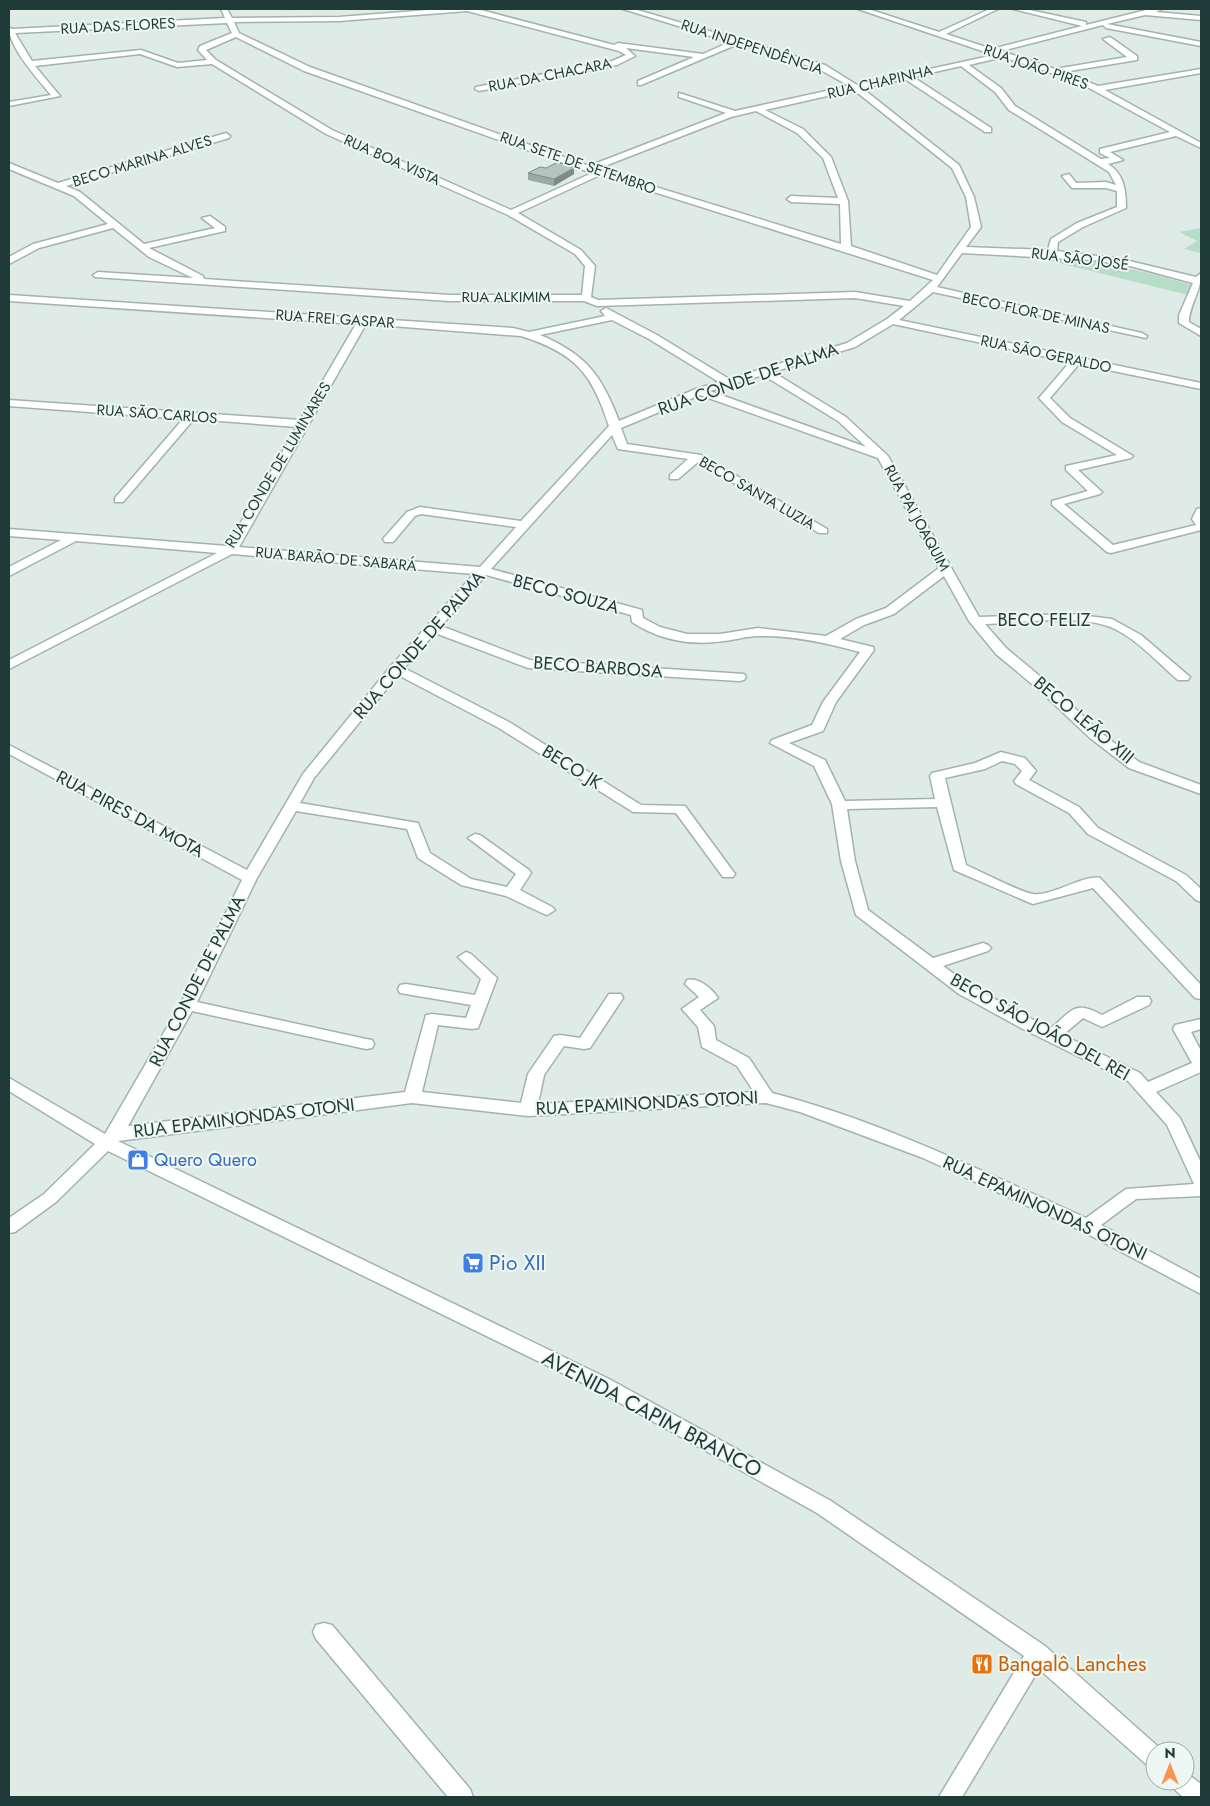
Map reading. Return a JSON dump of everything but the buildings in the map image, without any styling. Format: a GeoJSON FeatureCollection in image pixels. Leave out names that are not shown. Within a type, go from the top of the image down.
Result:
{"type":"FeatureCollection","features":[{"type":"Feature","properties":{"kind":"street"},"geometry":{"type":"LineString","coordinates":[[213,62],[202,50],[204,46],[236,34],[224,9]]}},
{"type":"Feature","properties":{"kind":"street"},"geometry":{"type":"LineString","coordinates":[[275,18],[286,9]]}},
{"type":"Feature","properties":{"kind":"street","name":"RUA DAS FLORES"},"geometry":{"type":"LineString","coordinates":[[9,30],[275,18],[339,19],[465,9]]}},
{"type":"Feature","properties":{"kind":"street","name":"RUA DA CHACARA"},"geometry":{"type":"LineString","coordinates":[[470,9],[622,49],[632,56],[614,63],[479,89]]}},
{"type":"Feature","properties":{"kind":"street","name":"RUA INDEPENDÊNCIA"},"geometry":{"type":"LineString","coordinates":[[627,9],[822,67],[857,88],[892,114],[956,168],[970,197],[976,227],[931,289],[891,320]]}},
{"type":"Feature","properties":{"kind":"street","name":"RUA JOÃO PIRES"},"geometry":{"type":"LineString","coordinates":[[861,9],[1081,80],[1201,146]]}},
{"type":"Feature","properties":{"kind":"street"},"geometry":{"type":"LineString","coordinates":[[940,34],[995,9]]}},
{"type":"Feature","properties":{"kind":"street"},"geometry":{"type":"LineString","coordinates":[[1016,9],[1088,25],[1114,26],[1201,44]]}},
{"type":"Feature","properties":{"kind":"street"},"geometry":{"type":"LineString","coordinates":[[1004,56],[995,50],[1088,25],[1158,9]]}},
{"type":"Feature","properties":{"kind":"street"},"geometry":{"type":"LineString","coordinates":[[1146,13],[1201,18]]}},
{"type":"Feature","properties":{"kind":"street"},"geometry":{"type":"LineString","coordinates":[[9,30],[30,64],[56,96],[9,104]]}},
{"type":"Feature","properties":{"kind":"street","name":"RUA SETE DE SETEMBRO"},"geometry":{"type":"LineString","coordinates":[[236,34],[307,68],[589,169],[940,279]]}},
{"type":"Feature","properties":{"kind":"street"},"geometry":{"type":"LineString","coordinates":[[1054,72],[1134,58],[1107,39]]}},
{"type":"Feature","properties":{"kind":"street"},"geometry":{"type":"LineString","coordinates":[[640,83],[739,41]]}},
{"type":"Feature","properties":{"kind":"street"},"geometry":{"type":"LineString","coordinates":[[597,42],[702,56]]}},
{"type":"Feature","properties":{"kind":"street"},"geometry":{"type":"LineString","coordinates":[[30,64],[141,52],[177,65],[213,62]]}},
{"type":"Feature","properties":{"kind":"street","name":"RUA CHAPINHA"},"geometry":{"type":"LineString","coordinates":[[589,169],[735,114],[857,88],[905,75],[1004,56]]}},
{"type":"Feature","properties":{"kind":"street","name":"RUA BOA VISTA"},"geometry":{"type":"LineString","coordinates":[[213,62],[329,132],[510,213],[578,252],[590,266],[586,298]]}},
{"type":"Feature","properties":{"kind":"street"},"geometry":{"type":"LineString","coordinates":[[963,64],[998,90],[1012,108],[1112,170],[1121,189],[1122,208],[1080,225],[1054,241],[1052,253]]}},
{"type":"Feature","properties":{"kind":"street"},"geometry":{"type":"LineString","coordinates":[[1097,89],[1201,71]]}},
{"type":"Feature","properties":{"kind":"street"},"geometry":{"type":"LineString","coordinates":[[905,75],[988,130]]}},
{"type":"Feature","properties":{"kind":"street"},"geometry":{"type":"LineString","coordinates":[[1183,75],[1201,82]]}},
{"type":"Feature","properties":{"kind":"street"},"geometry":{"type":"LineString","coordinates":[[682,95],[735,114]]}},
{"type":"Feature","properties":{"kind":"street"},"geometry":{"type":"LineString","coordinates":[[758,109],[800,131],[827,157],[844,201],[846,248]]}},
{"type":"Feature","properties":{"kind":"street"},"geometry":{"type":"LineString","coordinates":[[1101,162],[1119,160],[1104,151],[1176,133]]}},
{"type":"Feature","properties":{"kind":"street","name":"BECO MARINA ALVES"},"geometry":{"type":"LineString","coordinates":[[58,186],[226,136]]}},
{"type":"Feature","properties":{"kind":"street"},"geometry":{"type":"LineString","coordinates":[[9,166],[77,194],[140,247],[206,281]]}},
{"type":"Feature","properties":{"kind":"street"},"geometry":{"type":"LineString","coordinates":[[510,213],[600,172]]}},
{"type":"Feature","properties":{"kind":"street"},"geometry":{"type":"LineString","coordinates":[[1066,176],[1071,184],[1075,186],[1106,185],[1121,189]]}},
{"type":"Feature","properties":{"kind":"street"},"geometry":{"type":"LineString","coordinates":[[791,199],[844,201]]}},
{"type":"Feature","properties":{"kind":"street"},"geometry":{"type":"LineString","coordinates":[[140,247],[222,229],[207,218]]}},
{"type":"Feature","properties":{"kind":"street"},"geometry":{"type":"LineString","coordinates":[[9,261],[36,246],[114,225]]}},
{"type":"Feature","properties":{"kind":"street","name":"RUA SÃO JOSÉ"},"geometry":{"type":"LineString","coordinates":[[960,250],[1052,253],[1095,258],[1201,280]]}},
{"type":"Feature","properties":{"kind":"street","name":"RUA ALKIMIM"},"geometry":{"type":"LineString","coordinates":[[98,275],[449,298],[586,298],[597,303],[855,295],[913,304]]}},
{"type":"Feature","properties":{"kind":"street"},"geometry":{"type":"LineString","coordinates":[[1201,280],[1184,315],[1184,323],[1201,333]]}},
{"type":"Feature","properties":{"kind":"street","name":"BECO FLOR DE MINAS"},"geometry":{"type":"LineString","coordinates":[[931,289],[1142,336]]}},
{"type":"Feature","properties":{"kind":"street","name":"RUA FREI GASPAR"},"geometry":{"type":"LineString","coordinates":[[9,298],[513,330],[532,334],[567,352],[594,378],[614,427]]}},
{"type":"Feature","properties":{"kind":"street"},"geometry":{"type":"LineString","coordinates":[[597,303],[613,317],[653,337],[729,383]]}},
{"type":"Feature","properties":{"kind":"street"},"geometry":{"type":"LineString","coordinates":[[532,334],[613,317]]}},
{"type":"Feature","properties":{"kind":"street","name":"RUA SÃO GERALDO"},"geometry":{"type":"LineString","coordinates":[[891,320],[1076,361],[1201,386]]}},
{"type":"Feature","properties":{"kind":"street","name":"RUA CONDE DE PALMA"},"geometry":{"type":"LineString","coordinates":[[9,1226],[50,1198],[110,1138],[188,1005],[250,878],[308,777],[396,669],[614,427],[700,392],[851,345],[891,320]]}},
{"type":"Feature","properties":{"kind":"street","name":"RUA CONDE DE LUMINARES"},"geometry":{"type":"LineString","coordinates":[[9,665],[231,550],[363,321]]}},
{"type":"Feature","properties":{"kind":"street"},"geometry":{"type":"LineString","coordinates":[[1076,361],[1044,398],[1066,420],[1127,456],[1070,468],[1096,492],[1056,503],[1111,549],[1201,528]]}},
{"type":"Feature","properties":{"kind":"street","name":"RUA PAI JOAQUIM"},"geometry":{"type":"LineString","coordinates":[[764,371],[842,419],[884,458],[975,620],[1001,651]]}},
{"type":"Feature","properties":{"kind":"street"},"geometry":{"type":"LineString","coordinates":[[700,392],[884,458]]}},
{"type":"Feature","properties":{"kind":"street","name":"RUA SÃO CARLOS"},"geometry":{"type":"LineString","coordinates":[[9,403],[304,424]]}},
{"type":"Feature","properties":{"kind":"street"},"geometry":{"type":"LineString","coordinates":[[119,500],[191,416]]}},
{"type":"Feature","properties":{"kind":"street","name":"BECO SANTA LUZIA"},"geometry":{"type":"LineString","coordinates":[[614,427],[622,447],[697,457],[823,531]]}},
{"type":"Feature","properties":{"kind":"street"},"geometry":{"type":"LineString","coordinates":[[674,477],[697,457]]}},
{"type":"Feature","properties":{"kind":"street"},"geometry":{"type":"LineString","coordinates":[[389,540],[411,514],[420,510],[524,525]]}},
{"type":"Feature","properties":{"kind":"street"},"geometry":{"type":"LineString","coordinates":[[1201,511],[1198,520],[1201,524]]}},
{"type":"Feature","properties":{"kind":"street","name":"RUA BARÃO DE SABARÁ"},"geometry":{"type":"LineString","coordinates":[[9,532],[483,571]]}},
{"type":"Feature","properties":{"kind":"street"},"geometry":{"type":"LineString","coordinates":[[9,572],[55,550],[74,537]]}},
{"type":"Feature","properties":{"kind":"street"},"geometry":{"type":"LineString","coordinates":[[829,640],[860,622],[890,611],[946,570]]}},
{"type":"Feature","properties":{"kind":"street","name":"BECO SOUZA"},"geometry":{"type":"LineString","coordinates":[[483,571],[638,613],[636,619],[646,626],[672,636],[692,639],[720,638],[757,632],[829,640]]}},
{"type":"Feature","properties":{"kind":"street","name":"BECO FELIZ"},"geometry":{"type":"LineString","coordinates":[[975,620],[1047,618],[1103,620],[1120,627],[1183,678]]}},
{"type":"Feature","properties":{"kind":"street","name":"BECO BARBOSA"},"geometry":{"type":"LineString","coordinates":[[434,628],[528,664],[738,677]]}},
{"type":"Feature","properties":{"kind":"street"},"geometry":{"type":"LineString","coordinates":[[829,640],[868,650],[830,702],[818,728],[777,744],[820,762],[839,805],[942,803]]}},
{"type":"Feature","properties":{"kind":"street","name":"BECO LEÃO XIII"},"geometry":{"type":"LineString","coordinates":[[1001,651],[1043,686],[1096,735],[1134,765],[1201,790]]}},
{"type":"Feature","properties":{"kind":"street","name":"BECO JK"},"geometry":{"type":"LineString","coordinates":[[396,669],[504,725],[638,809],[680,809],[728,874]]}},
{"type":"Feature","properties":{"kind":"street","name":"RUA PIRES DA MOTA"},"geometry":{"type":"LineString","coordinates":[[9,749],[250,878]]}},
{"type":"Feature","properties":{"kind":"street"},"geometry":{"type":"LineString","coordinates":[[1201,897],[1181,878],[1094,831],[1074,810],[1020,781],[1029,771],[1020,761],[1001,756],[980,766],[936,776],[959,867],[1033,899],[1085,886],[1095,881],[1201,994]]}},
{"type":"Feature","properties":{"kind":"street","name":"BECO SÃO JOÃO DEL REI"},"geometry":{"type":"LineString","coordinates":[[839,805],[848,861],[861,912],[966,990],[1051,1036],[1134,1077],[1174,1122],[1201,1181]]}},
{"type":"Feature","properties":{"kind":"street"},"geometry":{"type":"LineString","coordinates":[[293,806],[412,826],[423,855],[466,882],[511,892],[547,910]]}},
{"type":"Feature","properties":{"kind":"street"},"geometry":{"type":"LineString","coordinates":[[475,838],[524,873],[511,892]]}},
{"type":"Feature","properties":{"kind":"street"},"geometry":{"type":"LineString","coordinates":[[931,964],[983,948]]}},
{"type":"Feature","properties":{"kind":"street"},"geometry":{"type":"LineString","coordinates":[[412,1097],[432,1020],[472,1024],[490,978],[466,957]]}},
{"type":"Feature","properties":{"kind":"street"},"geometry":{"type":"LineString","coordinates":[[693,984],[710,998],[690,1009],[706,1026],[708,1043],[743,1062],[766,1097]]}},
{"type":"Feature","properties":{"kind":"street"},"geometry":{"type":"LineString","coordinates":[[406,989],[480,1001]]}},
{"type":"Feature","properties":{"kind":"street"},"geometry":{"type":"LineString","coordinates":[[528,1110],[536,1074],[560,1040],[584,1044],[615,998]]}},
{"type":"Feature","properties":{"kind":"street"},"geometry":{"type":"LineString","coordinates":[[1051,1036],[1082,1011],[1102,1022],[1143,1001]]}},
{"type":"Feature","properties":{"kind":"street"},"geometry":{"type":"LineString","coordinates":[[188,1005],[366,1044]]}},
{"type":"Feature","properties":{"kind":"street"},"geometry":{"type":"LineString","coordinates":[[1144,1090],[1201,1066],[1181,1029],[1201,1024]]}},
{"type":"Feature","properties":{"kind":"street","name":"AVENIDA CAPIM BRANCO"},"geometry":{"type":"LineString","coordinates":[[9,1084],[110,1138],[602,1384],[824,1507],[1037,1653],[1145,1749]]}},
{"type":"Feature","properties":{"kind":"street","name":"RUA EPAMINONDAS OTONI"},"geometry":{"type":"LineString","coordinates":[[110,1138],[412,1097],[528,1110],[766,1097],[805,1107],[929,1154],[1088,1226],[1201,1287]]}},
{"type":"Feature","properties":{"kind":"street"},"geometry":{"type":"LineString","coordinates":[[1088,1226],[1132,1193],[1201,1190]]}},
{"type":"Feature","properties":{"kind":"street"},"geometry":{"type":"LineString","coordinates":[[324,1632],[462,1797]]}},
{"type":"Feature","properties":{"kind":"street"},"geometry":{"type":"LineString","coordinates":[[950,1797],[1037,1653]]}},
{"type":"Feature","properties":{"kind":"green space"},"geometry":{"type":"Polygon","coordinates":[[[1201,228],[1201,253],[1184,249],[1197,241],[1179,232],[1201,228]]]}},
{"type":"Feature","properties":{"kind":"green space"},"geometry":{"type":"Polygon","coordinates":[[[1043,259],[1102,263],[1196,286],[1188,295],[1043,259]]]}},
{"type":"Feature","properties":{"kind":"place","name":"Quero Quero"},"geometry":{"type":"Point","coordinates":[138,1160]}},
{"type":"Feature","properties":{"kind":"place","name":"Pio XII"},"geometry":{"type":"Point","coordinates":[473,1263]}},
{"type":"Feature","properties":{"kind":"place","name":"Bangalô Lanches"},"geometry":{"type":"Point","coordinates":[982,1664]}}]}
